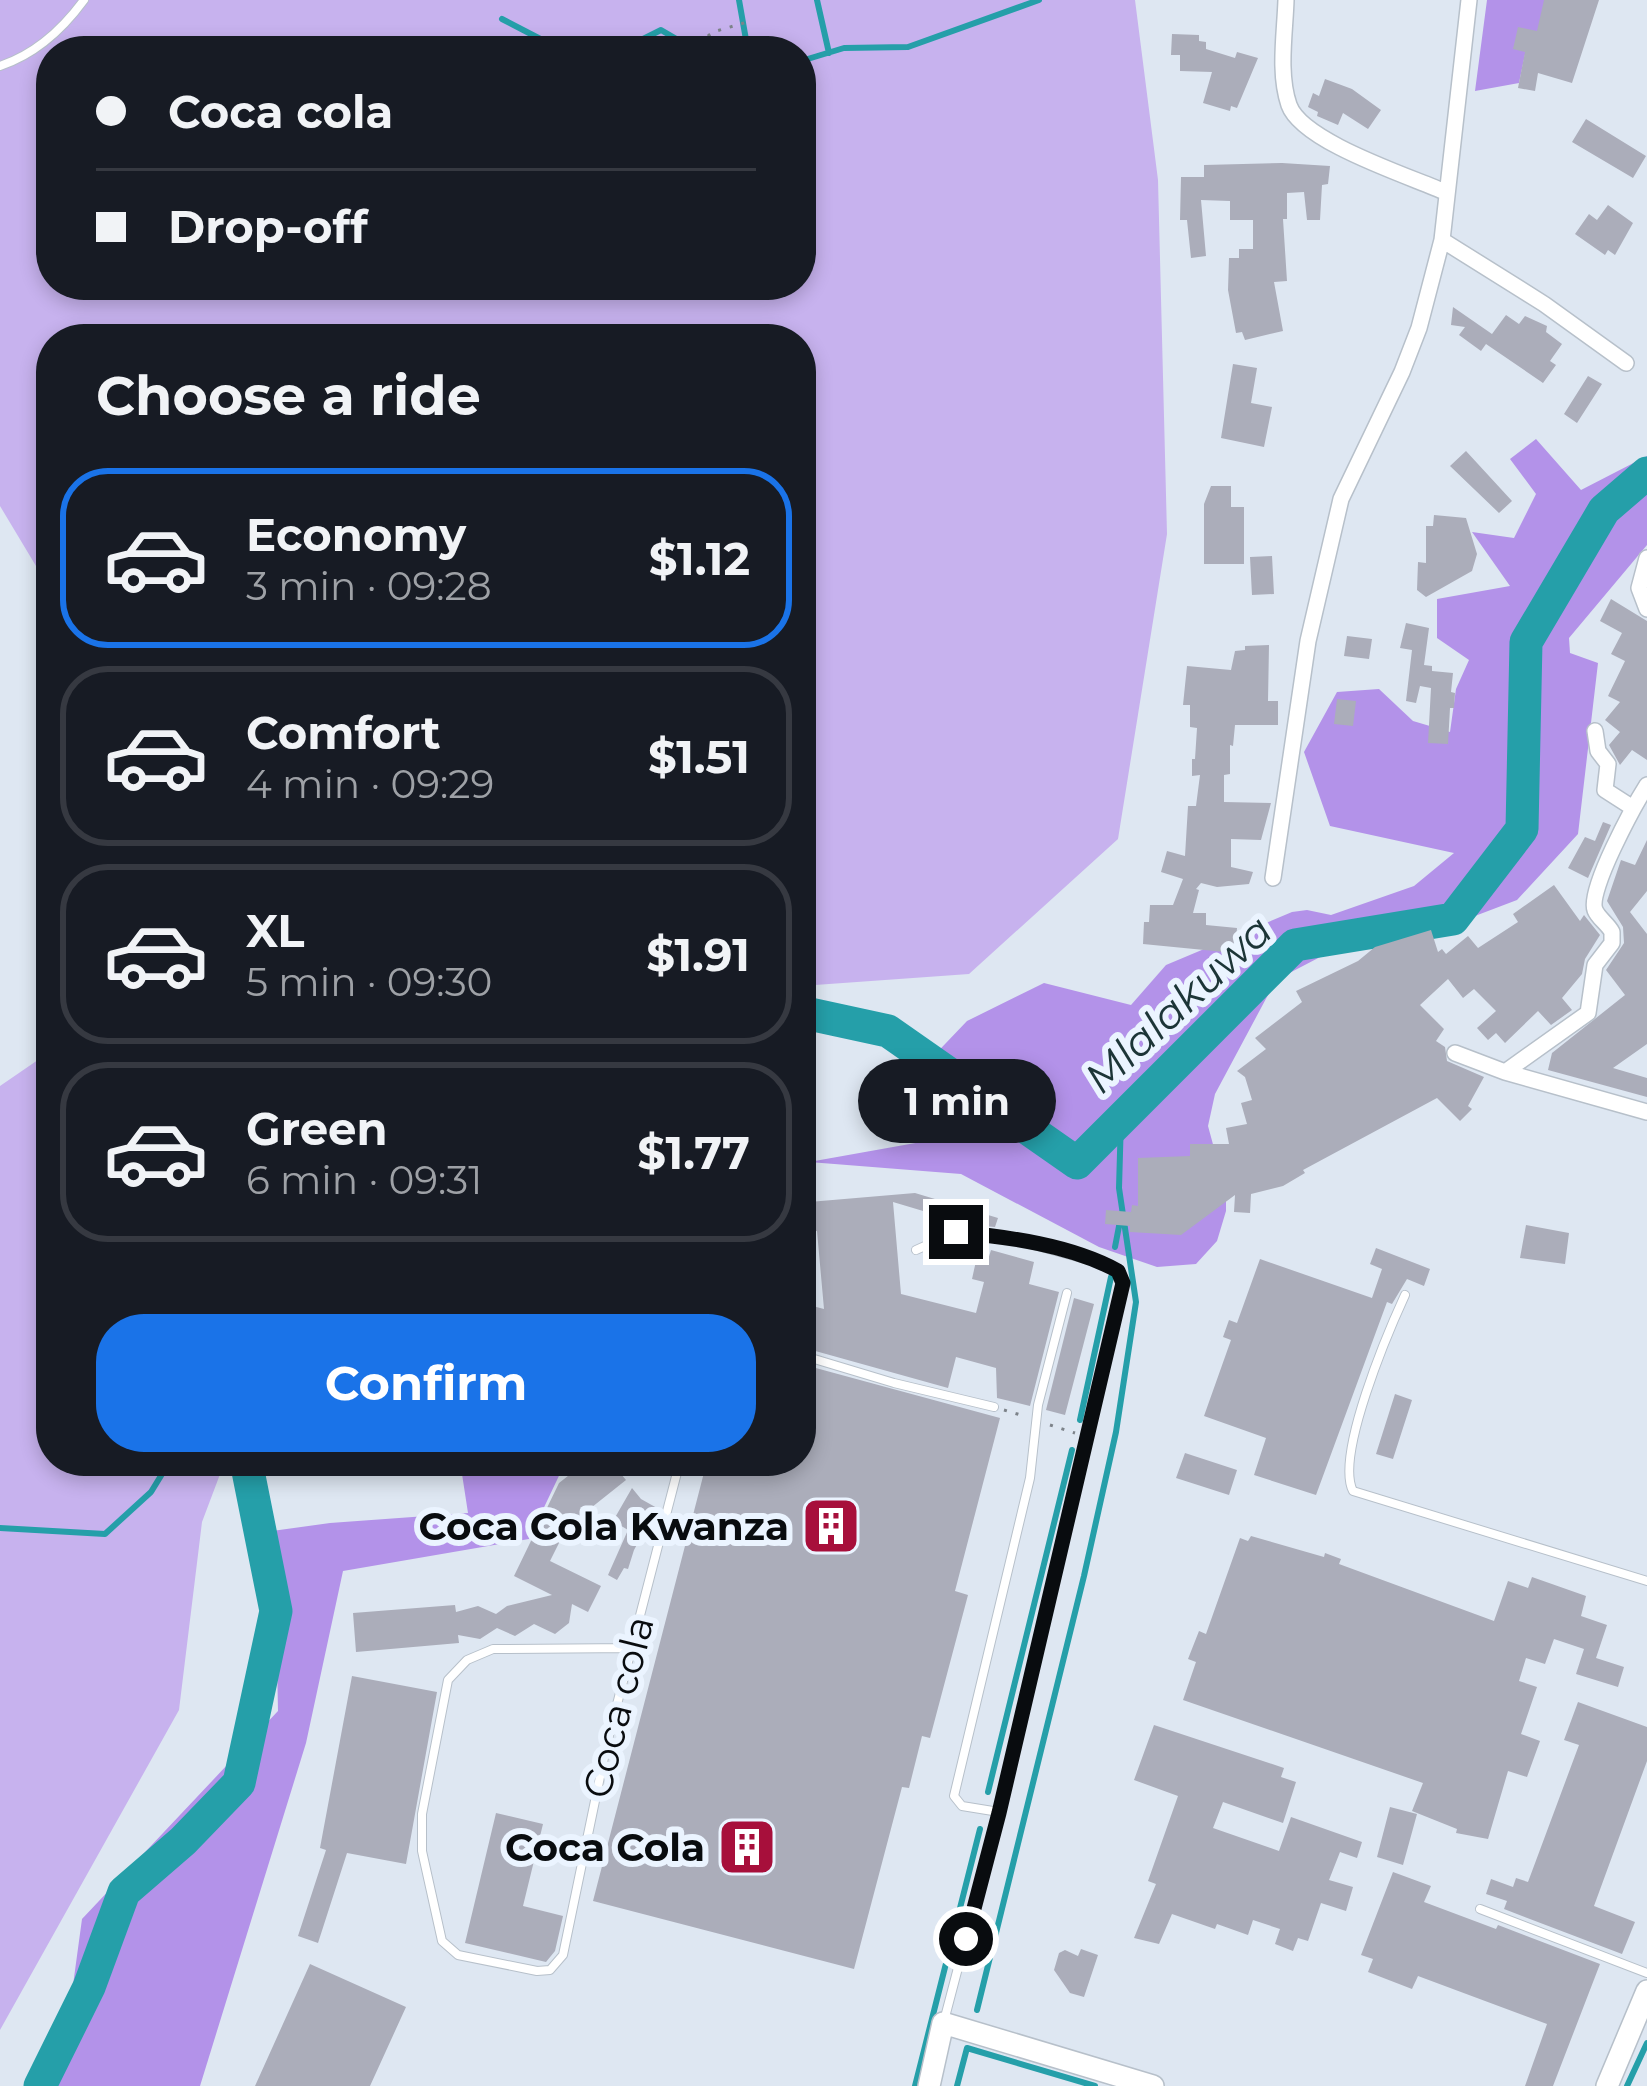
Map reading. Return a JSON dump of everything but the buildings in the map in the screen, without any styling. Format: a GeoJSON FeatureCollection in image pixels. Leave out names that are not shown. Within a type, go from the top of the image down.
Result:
{"type":"FeatureCollection","features":[{"type":"Feature","properties":{"kind":"main road"},"geometry":{"type":"LineString","coordinates":[[1607,2086],[1646,1995]]}},
{"type":"Feature","properties":{"kind":"main road"},"geometry":{"type":"LineString","coordinates":[[929,2086],[943,2023],[1153,2086]]}},
{"type":"Feature","properties":{"kind":"street"},"geometry":{"type":"LineString","coordinates":[[1286,0],[1284,75],[1289,105],[1297,119],[1321,136],[1445,192]]}},
{"type":"Feature","properties":{"kind":"street"},"geometry":{"type":"LineString","coordinates":[[1273,878],[1308,641],[1341,499],[1402,372],[1442,240],[1468,0]]}},
{"type":"Feature","properties":{"kind":"street"},"geometry":{"type":"LineString","coordinates":[[1442,240],[1626,363]]}},
{"type":"Feature","properties":{"kind":"street"},"geometry":{"type":"LineString","coordinates":[[1647,557],[1639,589],[1647,609]]}},
{"type":"Feature","properties":{"kind":"street"},"geometry":{"type":"LineString","coordinates":[[1595,730],[1598,751],[1608,764],[1605,790],[1633,808]]}},
{"type":"Feature","properties":{"kind":"street"},"geometry":{"type":"LineString","coordinates":[[1505,1072],[1588,1013],[1595,965],[1612,943],[1612,932],[1596,912],[1595,894],[1647,785]]}},
{"type":"Feature","properties":{"kind":"street"},"geometry":{"type":"LineString","coordinates":[[1455,1053],[1647,1112]]}},
{"type":"Feature","properties":{"kind":"lane"},"geometry":{"type":"LineString","coordinates":[[52,36],[84,0]]}},
{"type":"Feature","properties":{"kind":"lane"},"geometry":{"type":"LineString","coordinates":[[0,66],[36,48]]}},
{"type":"Feature","properties":{"kind":"lane"},"geometry":{"type":"LineString","coordinates":[[916,1250],[956,1232],[1001,1236],[1118,1271],[1122,1288],[999,1813],[943,2023]]}},
{"type":"Feature","properties":{"kind":"lane"},"geometry":{"type":"LineString","coordinates":[[999,1813],[962,1806],[954,1796],[1030,1478],[1038,1405],[1067,1293]]}},
{"type":"Feature","properties":{"kind":"lane"},"geometry":{"type":"LineString","coordinates":[[1405,1295],[1379,1348],[1351,1450],[1348,1481],[1353,1491],[1647,1582]]}},
{"type":"Feature","properties":{"kind":"lane"},"geometry":{"type":"LineString","coordinates":[[816,1359],[994,1407]]}},
{"type":"Feature","properties":{"kind":"lane","name":"Coca cola"},"geometry":{"type":"LineString","coordinates":[[632,1648],[494,1649],[467,1660],[448,1680],[422,1814],[422,1852],[442,1941],[458,1955],[550,1970],[563,1954],[607,1744],[632,1648],[676,1476]]}},
{"type":"Feature","properties":{"kind":"lane"},"geometry":{"type":"LineString","coordinates":[[1480,1909],[1647,1972]]}},
{"type":"Feature","properties":{"kind":"path"},"geometry":{"type":"LineString","coordinates":[[709,36],[747,22]]}},
{"type":"Feature","properties":{"kind":"shaded area"},"geometry":{"type":"Polygon","coordinates":[[[0,0],[1135,0],[1158,180],[1167,534],[1118,839],[969,974],[816,985],[816,324],[36,324],[36,566],[0,506],[0,0]]]}},
{"type":"Feature","properties":{"kind":"shaded area"},"geometry":{"type":"Polygon","coordinates":[[[1487,0],[1574,0],[1527,45],[1519,83],[1475,91],[1487,0]]]}},
{"type":"Feature","properties":{"kind":"shaded area"},"geometry":{"type":"Polygon","coordinates":[[[1536,439],[1581,490],[1647,456],[1647,545],[1569,638],[1570,653],[1598,663],[1578,834],[1517,900],[1446,927],[1412,928],[1367,939],[1276,980],[1215,1094],[1208,1126],[1226,1192],[1226,1211],[1217,1241],[1196,1264],[1157,1267],[1099,1247],[961,1174],[816,1163],[921,1142],[903,1088],[967,1021],[1044,983],[1131,1005],[1166,965],[1292,912],[1331,915],[1414,886],[1454,853],[1330,826],[1304,752],[1337,692],[1379,689],[1413,721],[1450,732],[1456,689],[1469,660],[1437,638],[1437,599],[1510,586],[1472,532],[1514,538],[1536,494],[1510,459],[1536,439]]]}},
{"type":"Feature","properties":{"kind":"shaded area"},"geometry":{"type":"Polygon","coordinates":[[[36,1061],[36,1476],[219,1476],[202,1522],[179,1710],[0,2030],[0,1086],[36,1061]]]}},
{"type":"Feature","properties":{"kind":"shaded area"},"geometry":{"type":"Polygon","coordinates":[[[462,1476],[559,1476],[529,1539],[343,1571],[306,1743],[200,2086],[53,2086],[62,2066],[82,1919],[278,1711],[276,1611],[251,1534],[468,1513],[462,1476]]]}},
{"type":"Feature","properties":{"kind":"waterway"},"geometry":{"type":"LineString","coordinates":[[739,0],[745,36]]}},
{"type":"Feature","properties":{"kind":"waterway"},"geometry":{"type":"LineString","coordinates":[[817,0],[829,53]]}},
{"type":"Feature","properties":{"kind":"waterway"},"geometry":{"type":"LineString","coordinates":[[816,56],[844,48],[908,47],[1039,0]]}},
{"type":"Feature","properties":{"kind":"waterway"},"geometry":{"type":"LineString","coordinates":[[502,19],[535,36]]}},
{"type":"Feature","properties":{"kind":"waterway"},"geometry":{"type":"LineString","coordinates":[[649,36],[661,30],[671,36]]}},
{"type":"Feature","properties":{"kind":"waterway","name":"Mlalakuwa"},"geometry":{"type":"LineString","coordinates":[[816,1015],[888,1031],[1077,1163],[1295,945],[1453,919],[1522,829],[1526,642],[1604,510],[1647,473]]}},
{"type":"Feature","properties":{"kind":"waterway"},"geometry":{"type":"LineString","coordinates":[[977,2010],[1116,1432],[1136,1302],[1119,1188],[1121,1118]]}},
{"type":"Feature","properties":{"kind":"waterway"},"geometry":{"type":"LineString","coordinates":[[1115,1247],[1120,1221]]}},
{"type":"Feature","properties":{"kind":"waterway"},"geometry":{"type":"LineString","coordinates":[[1080,1420],[1111,1277]]}},
{"type":"Feature","properties":{"kind":"waterway"},"geometry":{"type":"LineString","coordinates":[[988,1792],[1072,1450]]}},
{"type":"Feature","properties":{"kind":"waterway"},"geometry":{"type":"LineString","coordinates":[[0,1528],[105,1534],[151,1492],[161,1476]]}},
{"type":"Feature","properties":{"kind":"waterway","name":"Mlalakuwa"},"geometry":{"type":"LineString","coordinates":[[40,2086],[89,1987],[124,1892],[239,1783],[276,1611],[249,1476]]}},
{"type":"Feature","properties":{"kind":"waterway"},"geometry":{"type":"LineString","coordinates":[[915,2086],[980,1829]]}},
{"type":"Feature","properties":{"kind":"waterway"},"geometry":{"type":"LineString","coordinates":[[1627,2086],[1647,2043]]}},
{"type":"Feature","properties":{"kind":"waterway"},"geometry":{"type":"LineString","coordinates":[[957,2086],[967,2048],[1095,2086]]}},
{"type":"Feature","properties":{"kind":"place","name":"Coca Cola Kwanza"},"geometry":{"type":"Point","coordinates":[831,1526]}},
{"type":"Feature","properties":{"kind":"place","name":"Coca Cola"},"geometry":{"type":"Point","coordinates":[747,1847]}},
{"type":"Feature","properties":{"kind":"route"},"geometry":{"type":"LineString","coordinates":[[956,1232],[1001,1236],[1072,1254],[1118,1271],[1123,1283],[966,1939]]}}]}
